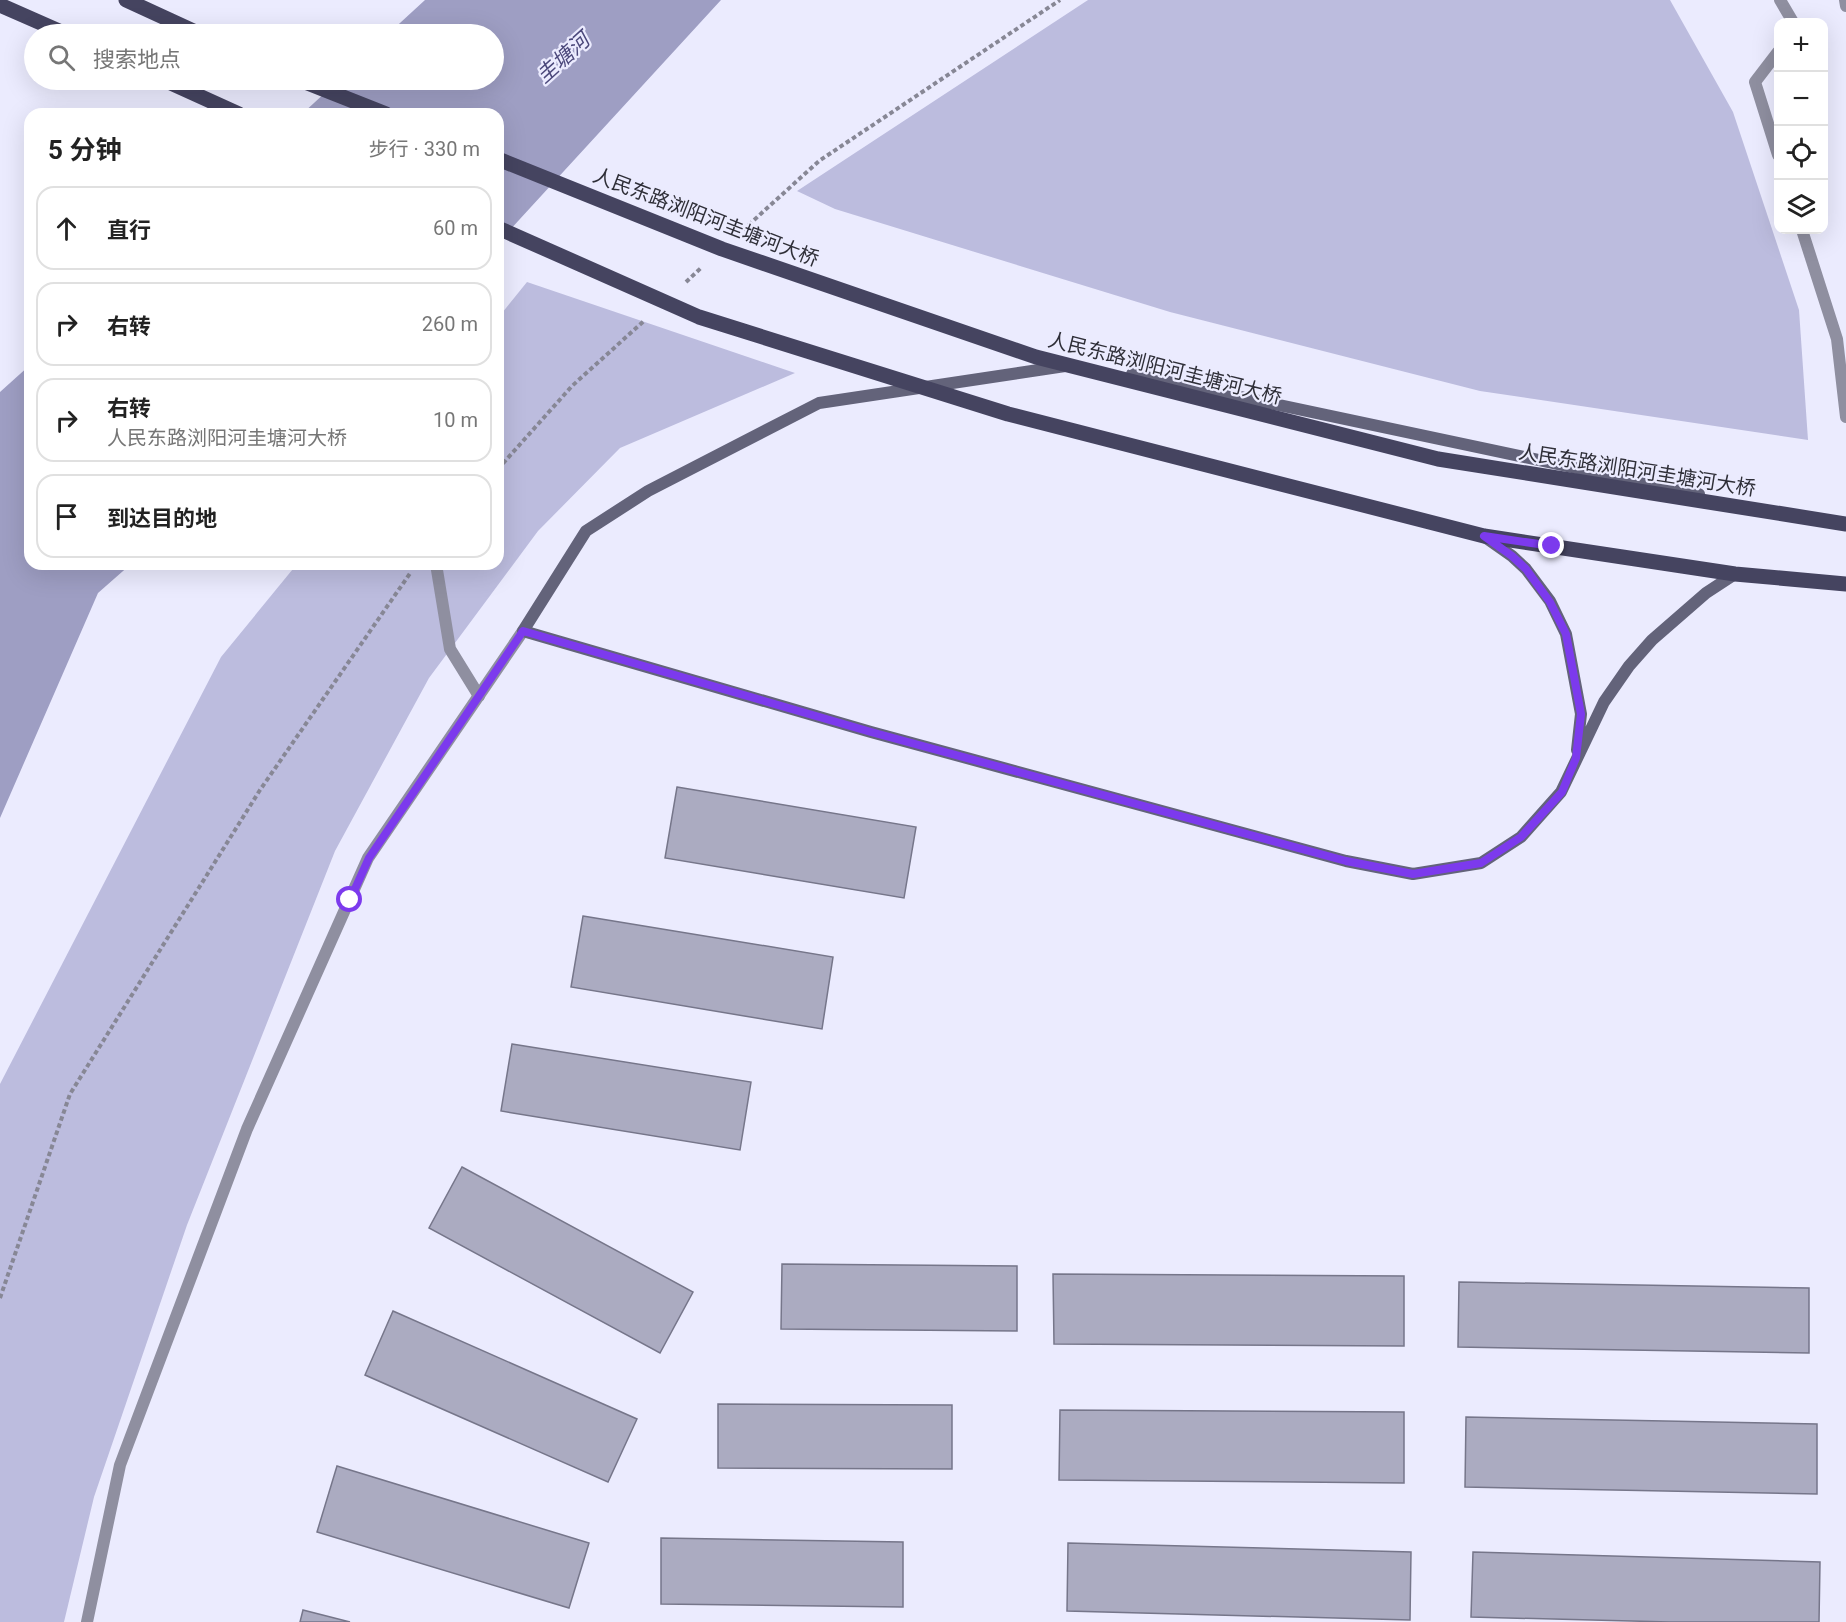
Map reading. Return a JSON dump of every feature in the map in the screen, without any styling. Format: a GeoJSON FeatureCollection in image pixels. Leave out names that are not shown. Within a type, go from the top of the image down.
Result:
{"type":"FeatureCollection","features":[{"type":"Feature","properties":{"kind":"main road"},"geometry":{"type":"LineString","coordinates":[[126,0],[178,24]]}},
{"type":"Feature","properties":{"kind":"main road"},"geometry":{"type":"LineString","coordinates":[[0,5],[43,24]]}},
{"type":"Feature","properties":{"kind":"main road"},"geometry":{"type":"LineString","coordinates":[[186,90],[226,108]]}},
{"type":"Feature","properties":{"kind":"main road"},"geometry":{"type":"LineString","coordinates":[[325,90],[371,108]]}},
{"type":"Feature","properties":{"kind":"main road","name":"人民东路浏阳河圭塘河大桥"},"geometry":{"type":"LineString","coordinates":[[504,161],[722,249],[1036,357],[1438,459],[1846,524]]}},
{"type":"Feature","properties":{"kind":"main road"},"geometry":{"type":"LineString","coordinates":[[504,231],[699,317],[997,411],[1484,536],[1735,574],[1846,584]]}},
{"type":"Feature","properties":{"kind":"main road"},"geometry":{"type":"LineString","coordinates":[[1735,574],[1706,593],[1652,640],[1629,666],[1604,702],[1562,792],[1521,837],[1481,863],[1413,874],[1346,861],[871,732],[523,631],[586,531],[648,491],[819,403],[1080,363],[1846,524]]}},
{"type":"Feature","properties":{"kind":"main road"},"geometry":{"type":"LineString","coordinates":[[1484,536],[1526,569],[1550,602],[1566,634],[1581,714],[1576,758]]}},
{"type":"Feature","properties":{"kind":"street"},"geometry":{"type":"LineString","coordinates":[[1780,0],[1791,18]]}},
{"type":"Feature","properties":{"kind":"street"},"geometry":{"type":"LineString","coordinates":[[1845,0],[1846,6]]}},
{"type":"Feature","properties":{"kind":"street"},"geometry":{"type":"LineString","coordinates":[[1774,58],[1755,82],[1774,140]]}},
{"type":"Feature","properties":{"kind":"street"},"geometry":{"type":"LineString","coordinates":[[1803,234],[1837,339],[1846,417]]}},
{"type":"Feature","properties":{"kind":"street"},"geometry":{"type":"LineString","coordinates":[[437,570],[450,649],[479,696]]}},
{"type":"Feature","properties":{"kind":"street"},"geometry":{"type":"LineString","coordinates":[[87,1622],[120,1465],[247,1129],[369,858],[523,631]]}},
{"type":"Feature","properties":{"kind":"path"},"geometry":{"type":"LineString","coordinates":[[740,233],[819,160],[1060,0]]}},
{"type":"Feature","properties":{"kind":"path"},"geometry":{"type":"LineString","coordinates":[[678,290],[704,265]]}},
{"type":"Feature","properties":{"kind":"path"},"geometry":{"type":"LineString","coordinates":[[504,462],[572,386],[651,314]]}},
{"type":"Feature","properties":{"kind":"path"},"geometry":{"type":"LineString","coordinates":[[0,1298],[70,1094],[260,790],[413,570]]}},
{"type":"Feature","properties":{"kind":"shaded area"},"geometry":{"type":"Polygon","coordinates":[[[1088,0],[1670,0],[1733,112],[1799,310],[1808,440],[1480,391],[1170,312],[835,209],[797,191],[1088,0]]]}},
{"type":"Feature","properties":{"kind":"shaded area"},"geometry":{"type":"Polygon","coordinates":[[[527,282],[795,373],[620,448],[538,531],[429,678],[335,851],[187,1225],[94,1497],[64,1622],[0,1622],[0,1084],[221,657],[292,570],[504,570],[504,311],[527,282]]]}},
{"type":"Feature","properties":{"kind":"water","name":"圭塘河"},"geometry":{"type":"Polygon","coordinates":[[[425,0],[721,0],[504,236],[504,108],[309,108],[328,90],[504,90],[504,24],[399,24],[425,0]]]}},
{"type":"Feature","properties":{"kind":"water"},"geometry":{"type":"Polygon","coordinates":[[[24,370],[24,570],[124,570],[98,593],[0,818],[0,392],[24,370]]]}},
{"type":"Feature","properties":{"kind":"building"},"geometry":{"type":"Polygon","coordinates":[[[677,787],[916,827],[904,898],[665,858],[677,787]]]}},
{"type":"Feature","properties":{"kind":"building"},"geometry":{"type":"Polygon","coordinates":[[[583,916],[833,957],[822,1029],[571,987],[583,916]]]}},
{"type":"Feature","properties":{"kind":"building"},"geometry":{"type":"Polygon","coordinates":[[[512,1044],[751,1082],[740,1150],[501,1111],[512,1044]]]}},
{"type":"Feature","properties":{"kind":"building"},"geometry":{"type":"Polygon","coordinates":[[[462,1167],[693,1292],[660,1353],[429,1228],[462,1167]]]}},
{"type":"Feature","properties":{"kind":"building"},"geometry":{"type":"Polygon","coordinates":[[[782,1264],[1017,1266],[1017,1331],[781,1329],[782,1264]]]}},
{"type":"Feature","properties":{"kind":"building"},"geometry":{"type":"Polygon","coordinates":[[[1053,1274],[1404,1276],[1404,1346],[1054,1344],[1053,1274]]]}},
{"type":"Feature","properties":{"kind":"building"},"geometry":{"type":"Polygon","coordinates":[[[1459,1282],[1809,1288],[1809,1353],[1458,1347],[1459,1282]]]}},
{"type":"Feature","properties":{"kind":"building"},"geometry":{"type":"Polygon","coordinates":[[[393,1311],[637,1419],[608,1482],[365,1375],[393,1311]]]}},
{"type":"Feature","properties":{"kind":"building"},"geometry":{"type":"Polygon","coordinates":[[[718,1404],[952,1405],[952,1469],[718,1468],[718,1404]]]}},
{"type":"Feature","properties":{"kind":"building"},"geometry":{"type":"Polygon","coordinates":[[[1060,1410],[1404,1412],[1404,1483],[1059,1480],[1060,1410]]]}},
{"type":"Feature","properties":{"kind":"building"},"geometry":{"type":"Polygon","coordinates":[[[1466,1417],[1817,1424],[1817,1494],[1465,1487],[1466,1417]]]}},
{"type":"Feature","properties":{"kind":"building"},"geometry":{"type":"Polygon","coordinates":[[[337,1466],[589,1543],[569,1608],[317,1532],[337,1466]]]}},
{"type":"Feature","properties":{"kind":"building"},"geometry":{"type":"Polygon","coordinates":[[[661,1538],[903,1542],[903,1607],[661,1604],[661,1538]]]}},
{"type":"Feature","properties":{"kind":"building"},"geometry":{"type":"Polygon","coordinates":[[[1068,1543],[1411,1552],[1410,1620],[1067,1611],[1068,1543]]]}},
{"type":"Feature","properties":{"kind":"building"},"geometry":{"type":"Polygon","coordinates":[[[1473,1552],[1820,1562],[1819,1622],[1670,1622],[1471,1617],[1473,1552]]]}},
{"type":"Feature","properties":{"kind":"building"},"geometry":{"type":"Polygon","coordinates":[[[303,1610],[350,1622],[300,1622],[303,1610]]]}},
{"type":"Feature","properties":{"kind":"route"},"geometry":{"type":"LineString","coordinates":[[350,900],[369,858],[523,631],[871,732],[1346,861],[1413,874],[1481,863],[1521,837],[1562,792],[1576,758],[1581,714],[1566,634],[1550,602],[1526,569],[1484,536],[1552,546]]}}]}
